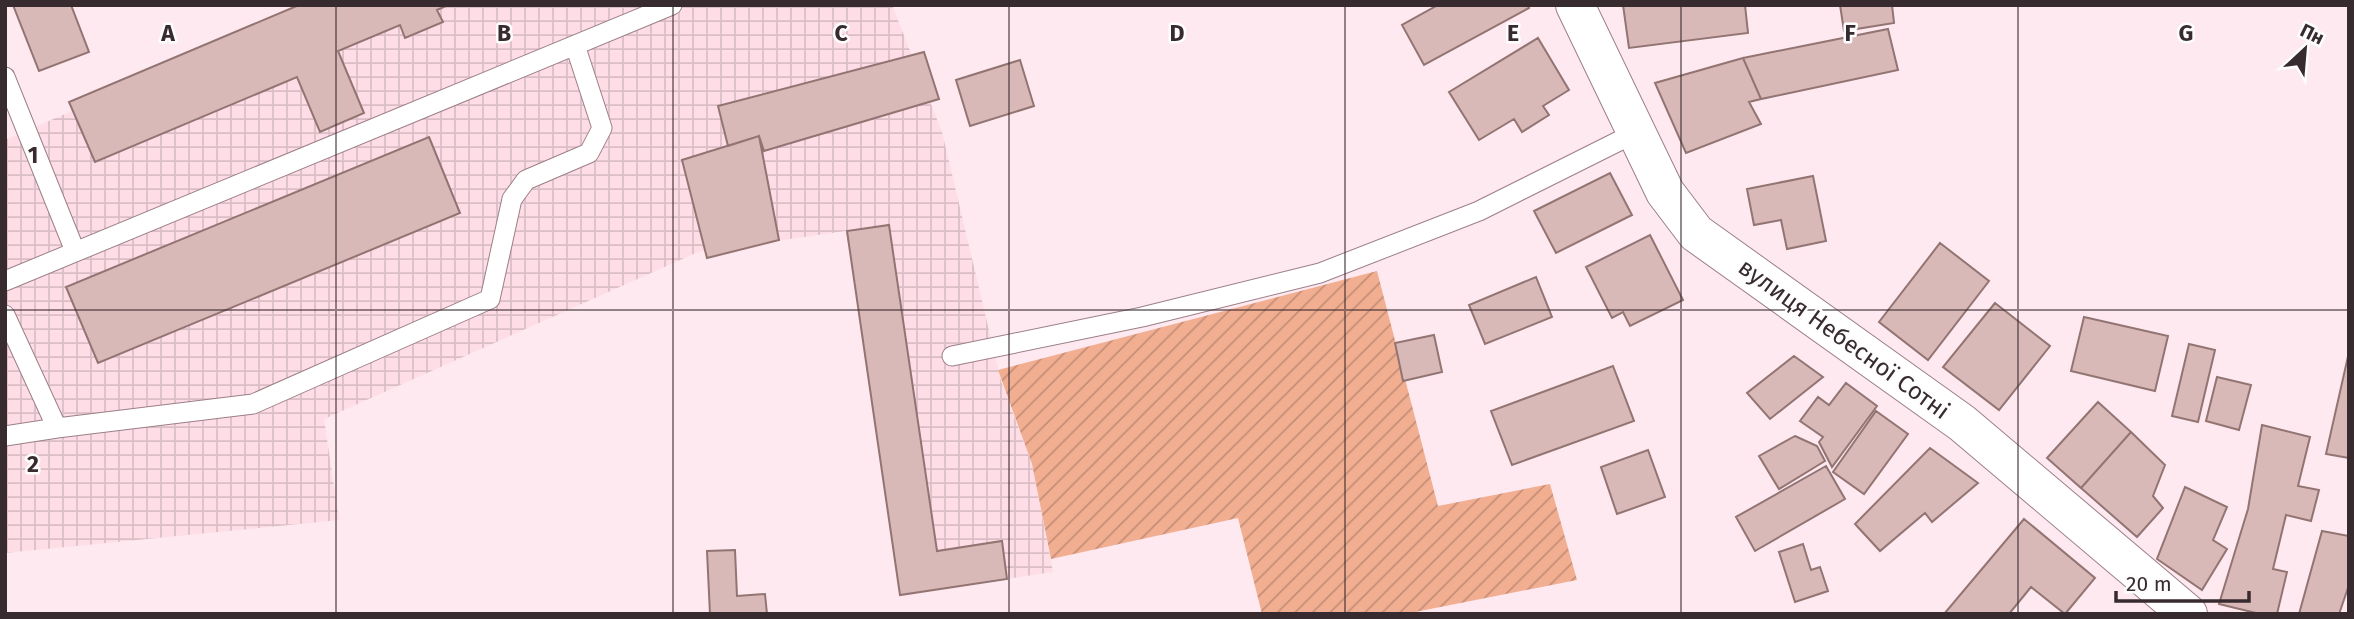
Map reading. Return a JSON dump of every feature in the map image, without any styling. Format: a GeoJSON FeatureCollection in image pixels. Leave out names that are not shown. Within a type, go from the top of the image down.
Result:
{"type":"FeatureCollection","features":[{"type":"Feature","properties":{"kind":"street","name":"вулиця Небесної Сотні"},"geometry":{"type":"LineString","coordinates":[[1575,5],[1665,192],[1696,233],[1962,423],[2188,614]]}},
{"type":"Feature","properties":{"kind":"lane"},"geometry":{"type":"LineString","coordinates":[[5,281],[672,5]]}},
{"type":"Feature","properties":{"kind":"lane"},"geometry":{"type":"LineString","coordinates":[[5,436],[253,404],[490,299],[512,199],[526,180],[589,153],[602,128],[575,46]]}},
{"type":"Feature","properties":{"kind":"lane"},"geometry":{"type":"LineString","coordinates":[[5,77],[75,251]]}},
{"type":"Feature","properties":{"kind":"lane"},"geometry":{"type":"LineString","coordinates":[[952,356],[1142,317],[1320,273],[1479,211],[1637,132]]}},
{"type":"Feature","properties":{"kind":"lane"},"geometry":{"type":"LineString","coordinates":[[5,315],[57,428]]}},
{"type":"Feature","properties":{"kind":"shaded area"},"geometry":{"type":"Polygon","coordinates":[[[315,5],[892,5],[942,132],[1001,381],[1032,464],[1053,572],[900,595],[846,231],[698,252],[324,419],[339,520],[5,553],[5,140],[315,5]]]}},
{"type":"Feature","properties":{"kind":"shaded area"},"geometry":{"type":"Polygon","coordinates":[[[1377,271],[1438,506],[1550,484],[1577,580],[1405,614],[1262,614],[1238,518],[1051,559],[1032,464],[998,370],[1377,271]]]}},
{"type":"Feature","properties":{"kind":"building"},"geometry":{"type":"Polygon","coordinates":[[[13,5],[71,5],[89,52],[39,71],[13,5]]]}},
{"type":"Feature","properties":{"kind":"building"},"geometry":{"type":"Polygon","coordinates":[[[299,5],[448,5],[437,10],[443,22],[405,38],[400,25],[338,51],[364,113],[320,132],[297,77],[95,162],[69,102],[299,5]]]}},
{"type":"Feature","properties":{"kind":"building"},"geometry":{"type":"Polygon","coordinates":[[[1438,5],[1528,5],[1529,8],[1424,65],[1402,25],[1438,5]]]}},
{"type":"Feature","properties":{"kind":"building"},"geometry":{"type":"Polygon","coordinates":[[[1623,5],[1745,5],[1748,33],[1629,48],[1623,5]]]}},
{"type":"Feature","properties":{"kind":"building"},"geometry":{"type":"Polygon","coordinates":[[[1840,5],[1892,5],[1894,23],[1844,31],[1840,5]]]}},
{"type":"Feature","properties":{"kind":"building"},"geometry":{"type":"Polygon","coordinates":[[[1888,29],[1898,70],[1761,99],[1743,58],[1888,29]]]}},
{"type":"Feature","properties":{"kind":"building"},"geometry":{"type":"Polygon","coordinates":[[[1538,38],[1569,90],[1543,106],[1549,115],[1522,132],[1514,119],[1479,140],[1449,92],[1538,38]]]}},
{"type":"Feature","properties":{"kind":"building"},"geometry":{"type":"Polygon","coordinates":[[[924,52],[939,99],[764,151],[759,136],[728,146],[718,106],[924,52]]]}},
{"type":"Feature","properties":{"kind":"building"},"geometry":{"type":"Polygon","coordinates":[[[1743,58],[1761,99],[1749,102],[1761,124],[1686,153],[1655,83],[1743,58]]]}},
{"type":"Feature","properties":{"kind":"building"},"geometry":{"type":"Polygon","coordinates":[[[1020,60],[1034,106],[970,126],[956,80],[1020,60]]]}},
{"type":"Feature","properties":{"kind":"building"},"geometry":{"type":"Polygon","coordinates":[[[759,136],[779,240],[707,258],[682,160],[759,136]]]}},
{"type":"Feature","properties":{"kind":"building"},"geometry":{"type":"Polygon","coordinates":[[[429,137],[460,213],[98,363],[66,287],[429,137]]]}},
{"type":"Feature","properties":{"kind":"building"},"geometry":{"type":"Polygon","coordinates":[[[1610,173],[1632,215],[1556,253],[1534,211],[1610,173]]]}},
{"type":"Feature","properties":{"kind":"building"},"geometry":{"type":"Polygon","coordinates":[[[1813,176],[1826,241],[1787,249],[1781,220],[1754,225],[1747,189],[1813,176]]]}},
{"type":"Feature","properties":{"kind":"building"},"geometry":{"type":"Polygon","coordinates":[[[889,225],[937,551],[1002,541],[1007,579],[900,595],[847,231],[889,225]]]}},
{"type":"Feature","properties":{"kind":"building"},"geometry":{"type":"Polygon","coordinates":[[[1650,235],[1683,300],[1630,326],[1623,312],[1612,318],[1586,267],[1650,235]]]}},
{"type":"Feature","properties":{"kind":"building"},"geometry":{"type":"Polygon","coordinates":[[[1940,243],[1989,281],[1928,360],[1879,322],[1940,243]]]}},
{"type":"Feature","properties":{"kind":"building"},"geometry":{"type":"Polygon","coordinates":[[[1536,277],[1552,317],[1485,344],[1469,305],[1536,277]]]}},
{"type":"Feature","properties":{"kind":"building"},"geometry":{"type":"Polygon","coordinates":[[[1995,303],[2050,346],[1999,410],[1943,367],[1995,303]]]}},
{"type":"Feature","properties":{"kind":"building"},"geometry":{"type":"Polygon","coordinates":[[[2084,317],[2168,336],[2155,391],[2071,371],[2084,317]]]}},
{"type":"Feature","properties":{"kind":"building"},"geometry":{"type":"Polygon","coordinates":[[[1434,335],[1442,372],[1403,381],[1395,343],[1434,335]]]}},
{"type":"Feature","properties":{"kind":"building"},"geometry":{"type":"Polygon","coordinates":[[[2189,344],[2215,350],[2198,422],[2172,416],[2189,344]]]}},
{"type":"Feature","properties":{"kind":"building"},"geometry":{"type":"Polygon","coordinates":[[[2349,352],[2349,458],[2326,454],[2349,352]]]}},
{"type":"Feature","properties":{"kind":"building"},"geometry":{"type":"Polygon","coordinates":[[[1794,356],[1823,377],[1770,419],[1747,393],[1794,356]]]}},
{"type":"Feature","properties":{"kind":"building"},"geometry":{"type":"Polygon","coordinates":[[[1613,366],[1634,421],[1512,465],[1491,411],[1613,366]]]}},
{"type":"Feature","properties":{"kind":"building"},"geometry":{"type":"Polygon","coordinates":[[[2217,377],[2251,385],[2239,430],[2206,421],[2217,377]]]}},
{"type":"Feature","properties":{"kind":"building"},"geometry":{"type":"Polygon","coordinates":[[[1846,383],[1877,406],[1832,467],[1819,442],[1823,437],[1800,421],[1818,397],[1829,405],[1846,383]]]}},
{"type":"Feature","properties":{"kind":"building"},"geometry":{"type":"Polygon","coordinates":[[[2098,402],[2131,432],[2081,488],[2047,458],[2098,402]]]}},
{"type":"Feature","properties":{"kind":"building"},"geometry":{"type":"Polygon","coordinates":[[[1876,411],[1908,434],[1864,494],[1833,472],[1876,411]]]}},
{"type":"Feature","properties":{"kind":"building"},"geometry":{"type":"Polygon","coordinates":[[[2262,425],[2310,437],[2298,486],[2319,490],[2311,521],[2286,515],[2273,569],[2287,572],[2277,614],[2260,614],[2219,604],[2248,509],[2262,425]]]}},
{"type":"Feature","properties":{"kind":"building"},"geometry":{"type":"Polygon","coordinates":[[[2131,432],[2165,465],[2153,496],[2163,508],[2137,537],[2081,488],[2131,432]]]}},
{"type":"Feature","properties":{"kind":"building"},"geometry":{"type":"Polygon","coordinates":[[[1795,436],[1817,446],[1825,461],[1779,489],[1759,456],[1795,436]]]}},
{"type":"Feature","properties":{"kind":"building"},"geometry":{"type":"Polygon","coordinates":[[[1930,448],[1978,483],[1932,522],[1925,513],[1880,551],[1855,524],[1930,448]]]}},
{"type":"Feature","properties":{"kind":"building"},"geometry":{"type":"Polygon","coordinates":[[[1648,450],[1665,497],[1617,514],[1601,467],[1648,450]]]}},
{"type":"Feature","properties":{"kind":"building"},"geometry":{"type":"Polygon","coordinates":[[[1826,466],[1845,499],[1755,551],[1736,517],[1826,466]]]}},
{"type":"Feature","properties":{"kind":"building"},"geometry":{"type":"Polygon","coordinates":[[[2185,487],[2227,507],[2213,540],[2227,549],[2202,590],[2157,559],[2185,487]]]}},
{"type":"Feature","properties":{"kind":"building"},"geometry":{"type":"Polygon","coordinates":[[[2024,519],[2095,578],[2065,614],[2031,587],[2009,614],[1944,614],[2024,519]]]}},
{"type":"Feature","properties":{"kind":"building"},"geometry":{"type":"Polygon","coordinates":[[[2322,531],[2349,536],[2349,585],[2339,614],[2299,614],[2322,531]]]}},
{"type":"Feature","properties":{"kind":"building"},"geometry":{"type":"Polygon","coordinates":[[[1803,544],[1811,570],[1820,567],[1828,591],[1795,602],[1779,552],[1803,544]]]}},
{"type":"Feature","properties":{"kind":"building"},"geometry":{"type":"Polygon","coordinates":[[[735,550],[737,596],[765,594],[767,614],[710,614],[707,551],[735,550]]]}}]}
